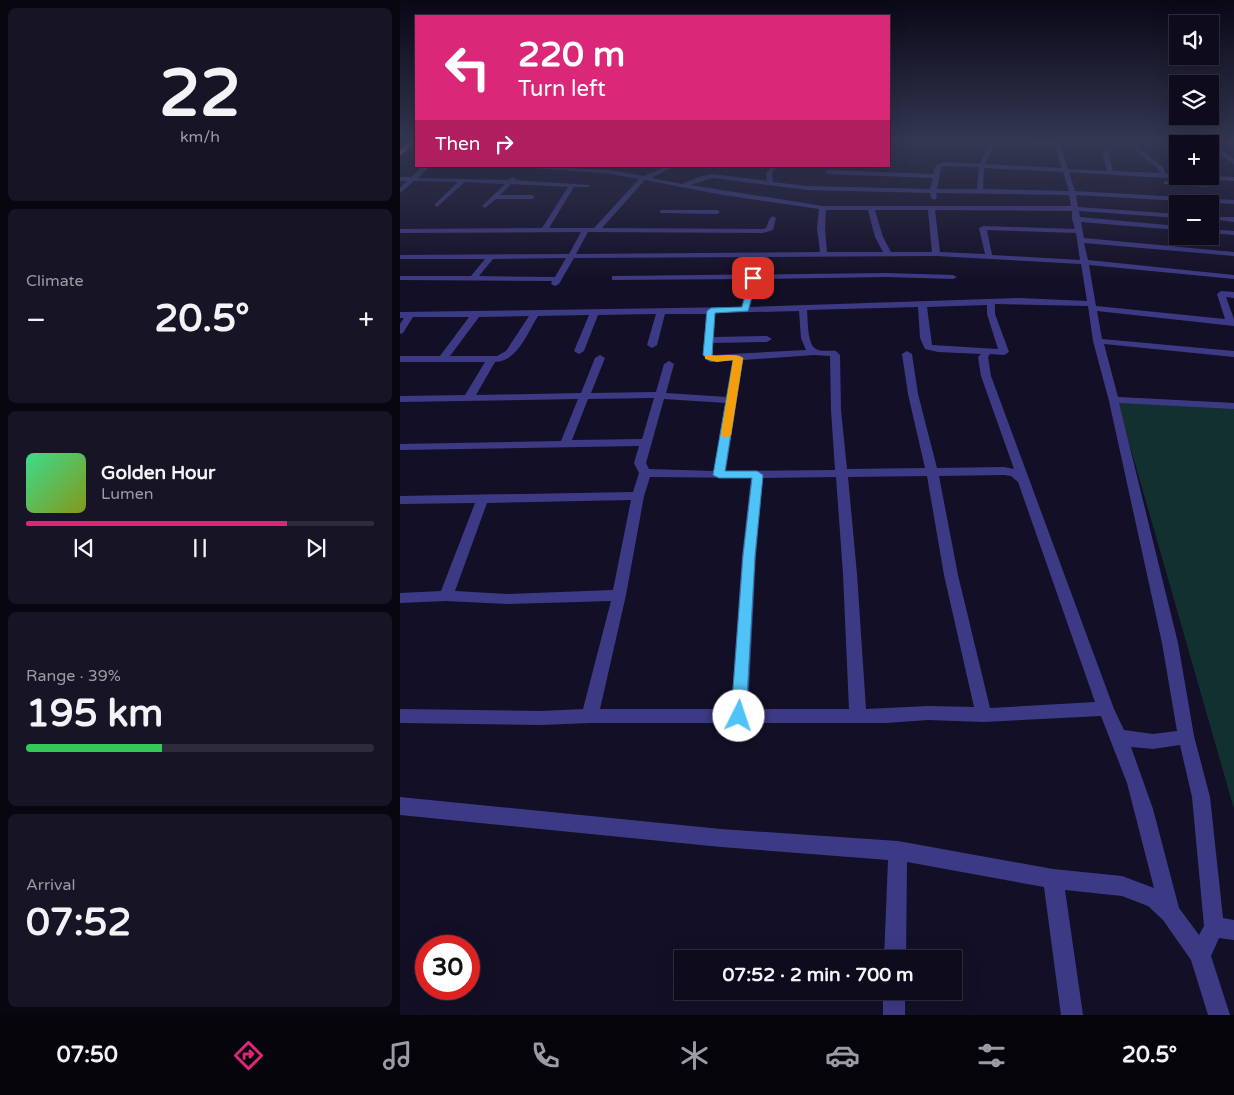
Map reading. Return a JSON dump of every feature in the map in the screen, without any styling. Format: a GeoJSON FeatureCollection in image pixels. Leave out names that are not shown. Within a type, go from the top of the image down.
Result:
{"type":"FeatureCollection","features":[{"type":"Feature","properties":{"kind":"street"},"geometry":{"type":"LineString","coordinates":[[437,205],[456,187]]}},
{"type":"Feature","properties":{"kind":"street"},"geometry":{"type":"LineString","coordinates":[[485,206],[504,187]]}},
{"type":"Feature","properties":{"kind":"street"},"geometry":{"type":"LineString","coordinates":[[544,230],[571,187]]}},
{"type":"Feature","properties":{"kind":"street"},"geometry":{"type":"LineString","coordinates":[[596,230],[634,187]]}},
{"type":"Feature","properties":{"kind":"street"},"geometry":{"type":"LineString","coordinates":[[690,187],[723,193],[805,196],[859,188],[933,191],[1072,192],[1234,202]]}},
{"type":"Feature","properties":{"kind":"street"},"geometry":{"type":"LineString","coordinates":[[780,187],[805,196],[823,208],[1073,209],[1169,215]]}},
{"type":"Feature","properties":{"kind":"street"},"geometry":{"type":"LineString","coordinates":[[934,187],[936,254]]}},
{"type":"Feature","properties":{"kind":"street"},"geometry":{"type":"LineString","coordinates":[[1071,187],[1098,341],[1114,401],[1170,643],[1186,736],[1201,797],[1224,928],[1200,955]]}},
{"type":"Feature","properties":{"kind":"street"},"geometry":{"type":"LineString","coordinates":[[715,216],[723,193]]}},
{"type":"Feature","properties":{"kind":"street"},"geometry":{"type":"LineString","coordinates":[[494,197],[532,197]]}},
{"type":"Feature","properties":{"kind":"street"},"geometry":{"type":"LineString","coordinates":[[823,208],[821,228],[824,255]]}},
{"type":"Feature","properties":{"kind":"street"},"geometry":{"type":"LineString","coordinates":[[870,209],[879,237],[888,254]]}},
{"type":"Feature","properties":{"kind":"street"},"geometry":{"type":"LineString","coordinates":[[662,212],[715,216],[767,230],[773,218]]}},
{"type":"Feature","properties":{"kind":"street"},"geometry":{"type":"LineString","coordinates":[[400,231],[596,230],[715,216]]}},
{"type":"Feature","properties":{"kind":"street"},"geometry":{"type":"LineString","coordinates":[[1219,218],[1234,219]]}},
{"type":"Feature","properties":{"kind":"street"},"geometry":{"type":"LineString","coordinates":[[1075,219],[1169,227]]}},
{"type":"Feature","properties":{"kind":"street"},"geometry":{"type":"LineString","coordinates":[[989,257],[983,228],[1078,231]]}},
{"type":"Feature","properties":{"kind":"street"},"geometry":{"type":"LineString","coordinates":[[400,278],[557,281],[586,230]]}},
{"type":"Feature","properties":{"kind":"street"},"geometry":{"type":"LineString","coordinates":[[1219,232],[1234,233]]}},
{"type":"Feature","properties":{"kind":"street"},"geometry":{"type":"LineString","coordinates":[[1081,240],[1234,254]]}},
{"type":"Feature","properties":{"kind":"street"},"geometry":{"type":"LineString","coordinates":[[615,278],[824,255],[888,254],[936,254],[1084,262],[1234,277]]}},
{"type":"Feature","properties":{"kind":"street"},"geometry":{"type":"LineString","coordinates":[[400,257],[572,255],[702,267],[753,278],[887,275],[953,277]]}},
{"type":"Feature","properties":{"kind":"street"},"geometry":{"type":"LineString","coordinates":[[473,279],[491,256]]}},
{"type":"Feature","properties":{"kind":"street"},"geometry":{"type":"LineString","coordinates":[[400,315],[711,311],[991,302],[1091,306],[1232,323],[1212,275]]}},
{"type":"Feature","properties":{"kind":"street"},"geometry":{"type":"LineString","coordinates":[[745,310],[753,278]]}},
{"type":"Feature","properties":{"kind":"street"},"geometry":{"type":"LineString","coordinates":[[1221,294],[1234,295]]}},
{"type":"Feature","properties":{"kind":"street"},"geometry":{"type":"LineString","coordinates":[[922,304],[925,338],[928,347],[932,349],[999,353],[1004,351],[991,314],[991,302]]}},
{"type":"Feature","properties":{"kind":"street"},"geometry":{"type":"LineString","coordinates":[[803,308],[805,333],[810,349],[814,352]]}},
{"type":"Feature","properties":{"kind":"street"},"geometry":{"type":"LineString","coordinates":[[652,345],[661,311]]}},
{"type":"Feature","properties":{"kind":"street"},"geometry":{"type":"LineString","coordinates":[[711,311],[708,357],[717,359],[814,352],[829,352],[835,355],[836,410],[843,474],[844,517],[850,574],[858,716]]}},
{"type":"Feature","properties":{"kind":"street"},"geometry":{"type":"LineString","coordinates":[[579,351],[595,312]]}},
{"type":"Feature","properties":{"kind":"street"},"geometry":{"type":"LineString","coordinates":[[400,359],[492,359],[505,356],[510,353],[536,313]]}},
{"type":"Feature","properties":{"kind":"street"},"geometry":{"type":"LineString","coordinates":[[442,360],[476,314]]}},
{"type":"Feature","properties":{"kind":"street"},"geometry":{"type":"LineString","coordinates":[[400,330],[410,315]]}},
{"type":"Feature","properties":{"kind":"street"},"geometry":{"type":"LineString","coordinates":[[709,340],[767,339]]}},
{"type":"Feature","properties":{"kind":"street"},"geometry":{"type":"LineString","coordinates":[[1098,341],[1234,355]]}},
{"type":"Feature","properties":{"kind":"street"},"geometry":{"type":"LineString","coordinates":[[988,352],[983,358],[986,376],[1106,709],[1120,737],[1143,807],[1170,913]]}},
{"type":"Feature","properties":{"kind":"street"},"geometry":{"type":"LineString","coordinates":[[907,354],[913,394],[932,471],[951,575],[984,715]]}},
{"type":"Feature","properties":{"kind":"street"},"geometry":{"type":"LineString","coordinates":[[565,444],[600,358]]}},
{"type":"Feature","properties":{"kind":"street"},"geometry":{"type":"LineString","coordinates":[[719,475],[738,358]]}},
{"type":"Feature","properties":{"kind":"street"},"geometry":{"type":"LineString","coordinates":[[468,399],[492,359]]}},
{"type":"Feature","properties":{"kind":"street"},"geometry":{"type":"LineString","coordinates":[[590,716],[619,595],[638,496],[645,473],[640,463],[669,364]]}},
{"type":"Feature","properties":{"kind":"street"},"geometry":{"type":"LineString","coordinates":[[400,399],[660,395],[732,400]]}},
{"type":"Feature","properties":{"kind":"street"},"geometry":{"type":"LineString","coordinates":[[1114,401],[1234,406]]}},
{"type":"Feature","properties":{"kind":"street"},"geometry":{"type":"LineString","coordinates":[[400,447],[646,442]]}},
{"type":"Feature","properties":{"kind":"street"},"geometry":{"type":"LineString","coordinates":[[645,473],[757,475],[1004,471],[1015,473],[1023,480]]}},
{"type":"Feature","properties":{"kind":"street"},"geometry":{"type":"LineString","coordinates":[[739,716],[749,556],[757,475]]}},
{"type":"Feature","properties":{"kind":"street"},"geometry":{"type":"LineString","coordinates":[[400,500],[638,496]]}},
{"type":"Feature","properties":{"kind":"street"},"geometry":{"type":"LineString","coordinates":[[446,596],[483,498]]}},
{"type":"Feature","properties":{"kind":"street"},"geometry":{"type":"LineString","coordinates":[[400,598],[446,596],[506,599],[619,595]]}},
{"type":"Feature","properties":{"kind":"street"},"geometry":{"type":"LineString","coordinates":[[400,716],[541,718],[590,716],[886,716],[928,713],[984,715],[1106,709]]}},
{"type":"Feature","properties":{"kind":"street"},"geometry":{"type":"LineString","coordinates":[[1120,737],[1139,741],[1167,742],[1186,736]]}},
{"type":"Feature","properties":{"kind":"street"},"geometry":{"type":"LineString","coordinates":[[400,806],[721,838],[898,852],[1053,879],[1122,886],[1155,898],[1170,913],[1200,955],[1219,1015]]}},
{"type":"Feature","properties":{"kind":"street"},"geometry":{"type":"LineString","coordinates":[[895,950],[898,852]]}},
{"type":"Feature","properties":{"kind":"street"},"geometry":{"type":"LineString","coordinates":[[1053,879],[1072,1015]]}},
{"type":"Feature","properties":{"kind":"street"},"geometry":{"type":"LineString","coordinates":[[894,1000],[894,1015]]}},
{"type":"Feature","properties":{"kind":"green space"},"geometry":{"type":"Polygon","coordinates":[[[1116,397],[1234,403],[1234,809],[1116,397]]]}},
{"type":"Feature","properties":{"kind":"slow traffic"},"geometry":{"type":"LineString","coordinates":[[708,357],[711,359],[738,358],[726,435]]}},
{"type":"Feature","properties":{"kind":"route"},"geometry":{"type":"LineString","coordinates":[[739,716],[749,556],[757,475],[719,475],[738,358],[711,359],[708,355],[711,311],[745,310],[753,278]]}}]}
